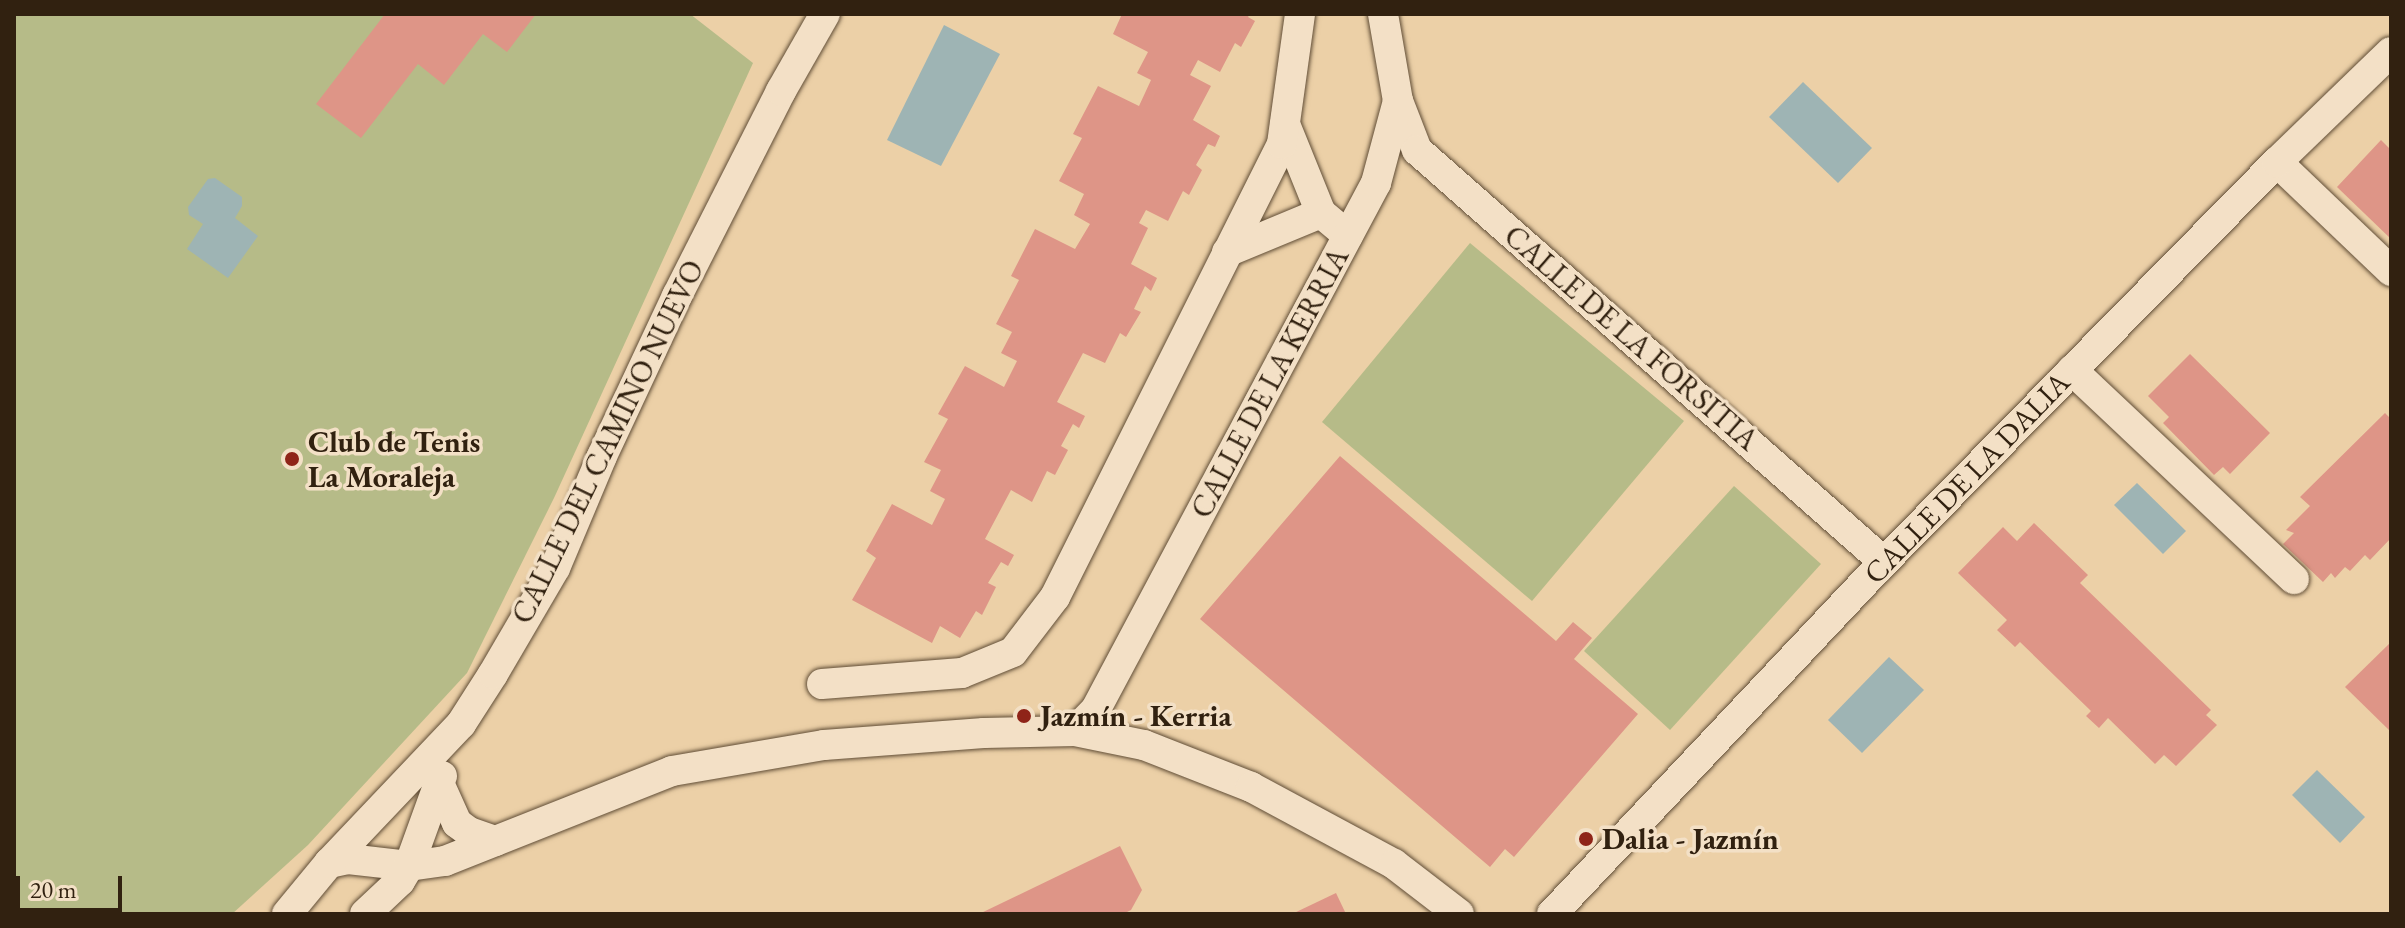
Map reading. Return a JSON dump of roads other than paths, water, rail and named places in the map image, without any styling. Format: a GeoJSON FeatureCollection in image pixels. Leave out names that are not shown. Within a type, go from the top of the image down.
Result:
{"type":"FeatureCollection","features":[{"type":"Feature","properties":{"kind":"street"},"geometry":{"type":"LineString","coordinates":[[822,684],[962,673],[1013,652],[1055,597],[1282,144],[1300,14]]}},
{"type":"Feature","properties":{"kind":"street","name":"CALLE DE LA KERRIA"},"geometry":{"type":"LineString","coordinates":[[1075,731],[1096,709],[1376,183],[1398,101],[1383,14]]}},
{"type":"Feature","properties":{"kind":"street","name":"CALLE DEL CAMINO NUEVO"},"geometry":{"type":"LineString","coordinates":[[287,914],[329,863],[461,724],[555,568],[602,456],[677,296],[819,16]]}},
{"type":"Feature","properties":{"kind":"street","name":"CALLE DE LA DALIA"},"geometry":{"type":"LineString","coordinates":[[1552,914],[1884,562],[2277,162],[2391,52]]}},
{"type":"Feature","properties":{"kind":"street","name":"CALLE DE LA FORSITIA"},"geometry":{"type":"LineString","coordinates":[[1398,101],[1417,150],[1884,562]]}},
{"type":"Feature","properties":{"kind":"street"},"geometry":{"type":"LineString","coordinates":[[1285,124],[1321,213],[1348,236]]}},
{"type":"Feature","properties":{"kind":"street"},"geometry":{"type":"LineString","coordinates":[[2277,162],[2391,271]]}},
{"type":"Feature","properties":{"kind":"street"},"geometry":{"type":"LineString","coordinates":[[1227,252],[1321,213]]}},
{"type":"Feature","properties":{"kind":"street"},"geometry":{"type":"LineString","coordinates":[[2072,370],[2294,579]]}},
{"type":"Feature","properties":{"kind":"street"},"geometry":{"type":"LineString","coordinates":[[365,914],[400,881],[409,866],[461,724]]}},
{"type":"Feature","properties":{"kind":"street"},"geometry":{"type":"LineString","coordinates":[[329,863],[348,859],[409,866],[445,861],[672,771],[824,745],[984,733],[1075,731],[1144,745],[1251,787],[1394,864],[1459,914]]}},
{"type":"Feature","properties":{"kind":"street"},"geometry":{"type":"LineString","coordinates":[[439,783],[457,823],[469,832],[495,841]]}},
{"type":"Feature","properties":{"kind":"place","name":"Club de Tenis La Moraleja"},"geometry":{"type":"Point","coordinates":[292,459]}},
{"type":"Feature","properties":{"kind":"place","name":"Jazmín - Kerria"},"geometry":{"type":"Point","coordinates":[1024,716]}},
{"type":"Feature","properties":{"kind":"place","name":"Dalia - Jazmín"},"geometry":{"type":"Point","coordinates":[1586,839]}}]}
